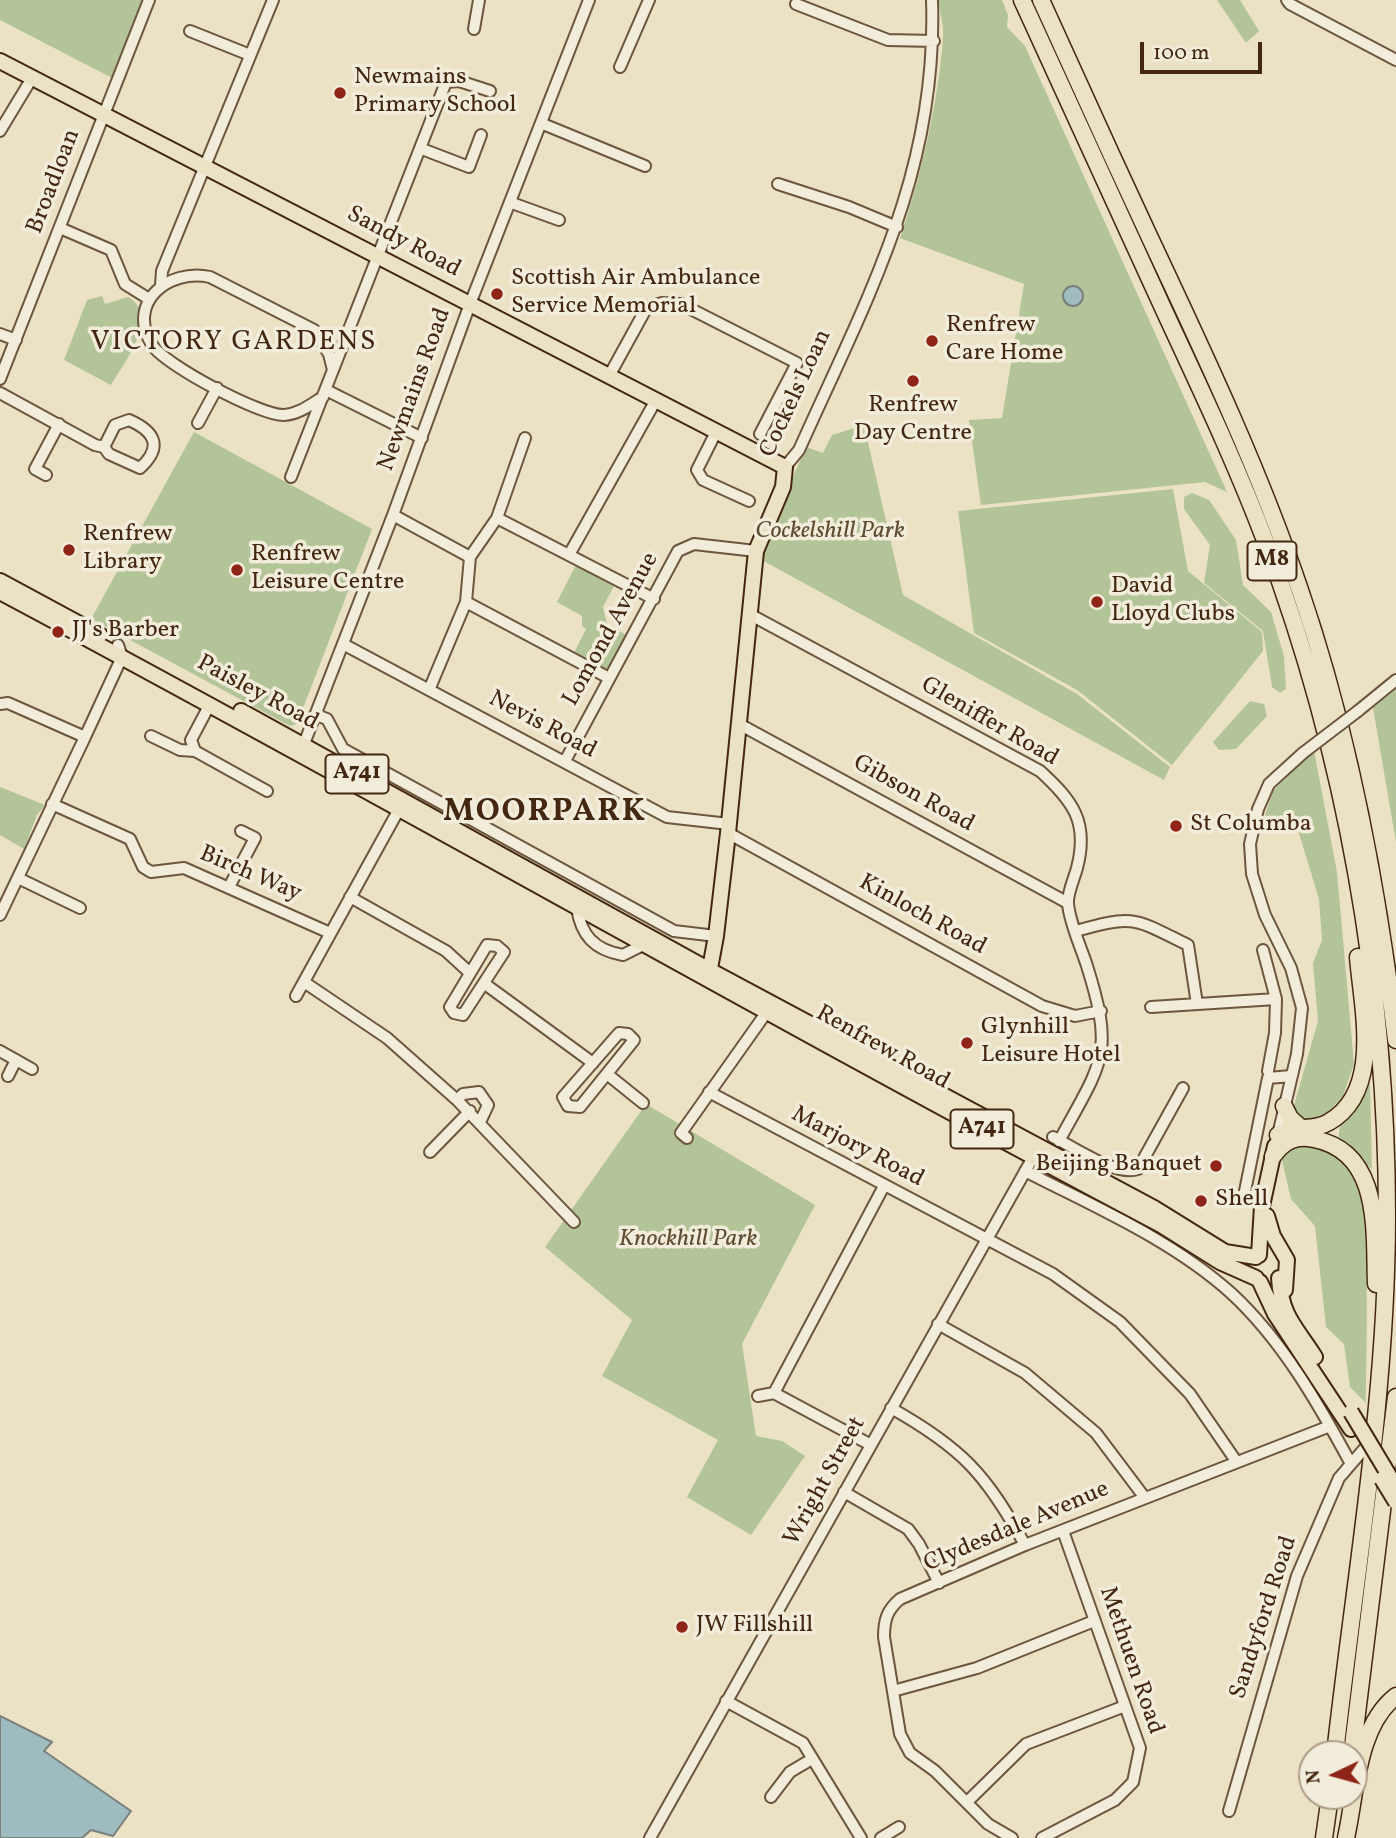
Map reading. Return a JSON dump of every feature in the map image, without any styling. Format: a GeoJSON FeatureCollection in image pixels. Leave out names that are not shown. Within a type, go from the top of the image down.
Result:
{"type":"FeatureCollection","features":[{"type":"Feature","properties":{"kind":"highway","name":"M8"},"geometry":{"type":"LineString","coordinates":[[1022,0],[1210,411],[1265,540],[1313,690],[1349,838],[1372,984],[1384,1107],[1386,1262],[1379,1402],[1337,1740]]}},
{"type":"Feature","properties":{"kind":"highway","name":"M8"},"geometry":{"type":"LineString","coordinates":[[1041,0],[1223,396],[1285,548],[1315,638],[1349,762],[1385,957],[1396,1040]]}},
{"type":"Feature","properties":{"kind":"highway"},"geometry":{"type":"LineString","coordinates":[[1278,1135],[1301,1128],[1320,1127],[1338,1116],[1353,1098],[1362,1076],[1361,998],[1349,838]]}},
{"type":"Feature","properties":{"kind":"highway"},"geometry":{"type":"LineString","coordinates":[[1385,957],[1396,1013]]}},
{"type":"Feature","properties":{"kind":"highway"},"geometry":{"type":"LineString","coordinates":[[1284,1106],[1290,1118],[1301,1128]]}},
{"type":"Feature","properties":{"kind":"highway"},"geometry":{"type":"LineString","coordinates":[[1273,1156],[1288,1141],[1306,1137],[1319,1140],[1349,1156],[1368,1182],[1375,1260],[1379,1402]]}},
{"type":"Feature","properties":{"kind":"highway"},"geometry":{"type":"LineString","coordinates":[[1354,1740],[1396,1397]]}},
{"type":"Feature","properties":{"kind":"highway"},"geometry":{"type":"LineString","coordinates":[[1346,1838],[1369,1733],[1378,1715],[1396,1696]]}},
{"type":"Feature","properties":{"kind":"highway"},"geometry":{"type":"LineString","coordinates":[[1324,1838],[1328,1810]]}},
{"type":"Feature","properties":{"kind":"highway"},"geometry":{"type":"LineString","coordinates":[[1341,1838],[1344,1810]]}},
{"type":"Feature","properties":{"kind":"main road","name":"Sandy Road"},"geometry":{"type":"LineString","coordinates":[[0,61],[785,467]]}},
{"type":"Feature","properties":{"kind":"main road","name":"Cockels Loan"},"geometry":{"type":"LineString","coordinates":[[709,976],[728,829],[756,551],[783,487],[785,467]]}},
{"type":"Feature","properties":{"kind":"main road","name":"Paisley Road"},"geometry":{"type":"LineString","coordinates":[[0,580],[210,704],[301,750]]}},
{"type":"Feature","properties":{"kind":"main road","name":"Paisley Road"},"geometry":{"type":"LineString","coordinates":[[0,592],[120,651],[709,976]]}},
{"type":"Feature","properties":{"kind":"main road","name":"Paisley Road"},"geometry":{"type":"LineString","coordinates":[[401,805],[643,945],[709,976]]}},
{"type":"Feature","properties":{"kind":"main road","name":"Renfrew Road"},"geometry":{"type":"LineString","coordinates":[[709,976],[1036,1152],[1220,1262],[1258,1280]]}},
{"type":"Feature","properties":{"kind":"main road"},"geometry":{"type":"LineString","coordinates":[[1278,1135],[1265,1190],[1257,1256],[1252,1267],[1312,1382],[1351,1429],[1396,1502]]}},
{"type":"Feature","properties":{"kind":"main road","name":"Renfrew Road"},"geometry":{"type":"LineString","coordinates":[[1036,1152],[1160,1212],[1225,1252],[1257,1256]]}},
{"type":"Feature","properties":{"kind":"main road"},"geometry":{"type":"LineString","coordinates":[[1265,1190],[1268,1234],[1283,1266],[1279,1278],[1280,1298],[1285,1314],[1351,1412],[1396,1487]]}},
{"type":"Feature","properties":{"kind":"main road"},"geometry":{"type":"LineString","coordinates":[[1267,1216],[1271,1232],[1287,1260],[1286,1302],[1302,1336]]}},
{"type":"Feature","properties":{"kind":"main road"},"geometry":{"type":"LineString","coordinates":[[1257,1256],[1268,1252],[1276,1255]]}},
{"type":"Feature","properties":{"kind":"main road"},"geometry":{"type":"LineString","coordinates":[[1258,1280],[1270,1283],[1279,1278]]}},
{"type":"Feature","properties":{"kind":"street","name":"Broadloan"},"geometry":{"type":"LineString","coordinates":[[0,379],[149,0]]}},
{"type":"Feature","properties":{"kind":"street"},"geometry":{"type":"LineString","coordinates":[[161,285],[162,271],[273,0]]}},
{"type":"Feature","properties":{"kind":"street"},"geometry":{"type":"LineString","coordinates":[[474,29],[479,0]]}},
{"type":"Feature","properties":{"kind":"street","name":"Newmains Road"},"geometry":{"type":"LineString","coordinates":[[301,750],[393,515],[470,304],[512,203],[589,0]]}},
{"type":"Feature","properties":{"kind":"street"},"geometry":{"type":"LineString","coordinates":[[620,66],[649,0]]}},
{"type":"Feature","properties":{"kind":"street","name":"Cockels Loan"},"geometry":{"type":"LineString","coordinates":[[785,467],[799,450],[897,227],[921,143],[934,41],[932,0]]}},
{"type":"Feature","properties":{"kind":"street"},"geometry":{"type":"LineString","coordinates":[[1287,0],[1396,60]]}},
{"type":"Feature","properties":{"kind":"street"},"geometry":{"type":"LineString","coordinates":[[796,4],[888,40],[934,41]]}},
{"type":"Feature","properties":{"kind":"street"},"geometry":{"type":"LineString","coordinates":[[190,32],[250,55]]}},
{"type":"Feature","properties":{"kind":"street"},"geometry":{"type":"LineString","coordinates":[[0,131],[32,78]]}},
{"type":"Feature","properties":{"kind":"street"},"geometry":{"type":"LineString","coordinates":[[291,477],[377,254],[422,149],[446,82],[459,81],[490,91]]}},
{"type":"Feature","properties":{"kind":"street"},"geometry":{"type":"LineString","coordinates":[[542,124],[645,166]]}},
{"type":"Feature","properties":{"kind":"street"},"geometry":{"type":"LineString","coordinates":[[422,149],[469,167],[481,135]]}},
{"type":"Feature","properties":{"kind":"street"},"geometry":{"type":"LineString","coordinates":[[778,184],[849,207],[897,227]]}},
{"type":"Feature","properties":{"kind":"street"},"geometry":{"type":"LineString","coordinates":[[512,203],[559,220]]}},
{"type":"Feature","properties":{"kind":"street"},"geometry":{"type":"LineString","coordinates":[[60,228],[111,250],[125,284],[149,299]]}},
{"type":"Feature","properties":{"kind":"street"},"geometry":{"type":"LineString","coordinates":[[324,393],[300,411],[275,415],[216,388],[158,354],[144,325],[149,299],[161,285],[182,275],[210,276],[314,330],[329,354],[333,369]]}},
{"type":"Feature","properties":{"kind":"street"},"geometry":{"type":"LineString","coordinates":[[609,376],[647,307],[662,303],[681,304],[797,363],[760,434]]}},
{"type":"Feature","properties":{"kind":"street"},"geometry":{"type":"LineString","coordinates":[[0,334],[16,340]]}},
{"type":"Feature","properties":{"kind":"street"},"geometry":{"type":"LineString","coordinates":[[198,423],[216,388]]}},
{"type":"Feature","properties":{"kind":"street"},"geometry":{"type":"LineString","coordinates":[[0,393],[95,445],[104,447],[109,454],[133,467],[140,468],[154,446],[149,429],[129,420],[114,425],[104,447]]}},
{"type":"Feature","properties":{"kind":"street"},"geometry":{"type":"LineString","coordinates":[[324,393],[422,438]]}},
{"type":"Feature","properties":{"kind":"street"},"geometry":{"type":"LineString","coordinates":[[570,553],[656,400]]}},
{"type":"Feature","properties":{"kind":"street"},"geometry":{"type":"LineString","coordinates":[[46,475],[35,469],[59,424]]}},
{"type":"Feature","properties":{"kind":"street"},"geometry":{"type":"LineString","coordinates":[[717,430],[697,470],[703,480],[749,501]]}},
{"type":"Feature","properties":{"kind":"street"},"geometry":{"type":"LineString","coordinates":[[429,690],[466,602],[470,557],[497,518],[525,438]]}},
{"type":"Feature","properties":{"kind":"street"},"geometry":{"type":"LineString","coordinates":[[393,515],[470,557]]}},
{"type":"Feature","properties":{"kind":"street"},"geometry":{"type":"LineString","coordinates":[[497,518],[570,553],[654,599]]}},
{"type":"Feature","properties":{"kind":"street","name":"Lomond Avenue"},"geometry":{"type":"LineString","coordinates":[[565,761],[678,551],[694,544],[756,551]]}},
{"type":"Feature","properties":{"kind":"street"},"geometry":{"type":"LineString","coordinates":[[466,602],[609,678]]}},
{"type":"Feature","properties":{"kind":"street","name":"Gleniffer Road"},"geometry":{"type":"LineString","coordinates":[[751,615],[1040,771],[1067,795],[1078,816],[1082,849],[1068,903]]}},
{"type":"Feature","properties":{"kind":"street","name":"Nevis Road"},"geometry":{"type":"LineString","coordinates":[[343,644],[667,817],[728,829]]}},
{"type":"Feature","properties":{"kind":"street"},"geometry":{"type":"LineString","coordinates":[[0,915],[85,737],[120,651]]}},
{"type":"Feature","properties":{"kind":"street"},"geometry":{"type":"LineString","coordinates":[[1278,1135],[1302,1023],[1298,988],[1262,905],[1252,874],[1250,844],[1258,809],[1269,784],[1303,753],[1396,680]]}},
{"type":"Feature","properties":{"kind":"street"},"geometry":{"type":"LineString","coordinates":[[0,704],[8,703],[85,737]]}},
{"type":"Feature","properties":{"kind":"street"},"geometry":{"type":"LineString","coordinates":[[195,751],[191,740],[210,704]]}},
{"type":"Feature","properties":{"kind":"street","name":"Paisley Road"},"geometry":{"type":"LineString","coordinates":[[316,715],[327,719],[343,749],[674,931],[716,936]]}},
{"type":"Feature","properties":{"kind":"street","name":"Gibson Road"},"geometry":{"type":"LineString","coordinates":[[739,724],[1068,903]]}},
{"type":"Feature","properties":{"kind":"street"},"geometry":{"type":"LineString","coordinates":[[151,736],[180,750],[195,751],[267,790]]}},
{"type":"Feature","properties":{"kind":"street","name":"Birch Way"},"geometry":{"type":"LineString","coordinates":[[52,804],[130,839],[143,867],[151,872],[184,868],[330,933]]}},
{"type":"Feature","properties":{"kind":"street"},"geometry":{"type":"LineString","coordinates":[[296,996],[401,805]]}},
{"type":"Feature","properties":{"kind":"street","name":"Kinloch Road"},"geometry":{"type":"LineString","coordinates":[[728,829],[1042,1006],[1075,1016],[1101,1011]]}},
{"type":"Feature","properties":{"kind":"street"},"geometry":{"type":"LineString","coordinates":[[229,887],[255,838],[241,831]]}},
{"type":"Feature","properties":{"kind":"street"},"geometry":{"type":"LineString","coordinates":[[18,878],[80,908]]}},
{"type":"Feature","properties":{"kind":"street"},"geometry":{"type":"LineString","coordinates":[[350,897],[446,951],[470,974],[593,1063],[643,1103]]}},
{"type":"Feature","properties":{"kind":"street"},"geometry":{"type":"LineString","coordinates":[[1068,903],[1101,1011],[1101,1063],[1056,1139],[1122,1171],[1138,1169],[1183,1088]]}},
{"type":"Feature","properties":{"kind":"street"},"geometry":{"type":"LineString","coordinates":[[577,908],[580,927],[595,945],[623,955],[643,945]]}},
{"type":"Feature","properties":{"kind":"street"},"geometry":{"type":"LineString","coordinates":[[1076,931],[1117,919],[1131,920],[1188,945],[1197,1004]]}},
{"type":"Feature","properties":{"kind":"street"},"geometry":{"type":"LineString","coordinates":[[487,945],[497,946],[504,952],[463,1015],[454,1013],[450,1007],[470,974],[487,945]]}},
{"type":"Feature","properties":{"kind":"street"},"geometry":{"type":"LineString","coordinates":[[1263,950],[1276,999],[1275,1033],[1268,1071]]}},
{"type":"Feature","properties":{"kind":"street"},"geometry":{"type":"LineString","coordinates":[[304,982],[387,1038],[470,1111],[574,1222]]}},
{"type":"Feature","properties":{"kind":"street"},"geometry":{"type":"LineString","coordinates":[[1151,1007],[1276,999]]}},
{"type":"Feature","properties":{"kind":"street"},"geometry":{"type":"LineString","coordinates":[[687,1138],[681,1133],[770,1008]]}},
{"type":"Feature","properties":{"kind":"street"},"geometry":{"type":"LineString","coordinates":[[619,1032],[628,1034],[634,1040],[580,1107],[568,1106],[563,1097],[593,1063],[619,1032]]}},
{"type":"Feature","properties":{"kind":"street"},"geometry":{"type":"LineString","coordinates":[[0,1051],[32,1069]]}},
{"type":"Feature","properties":{"kind":"street"},"geometry":{"type":"LineString","coordinates":[[8,1076],[16,1060]]}},
{"type":"Feature","properties":{"kind":"street"},"geometry":{"type":"LineString","coordinates":[[1244,1196],[1268,1078],[1291,1076]]}},
{"type":"Feature","properties":{"kind":"street"},"geometry":{"type":"LineString","coordinates":[[457,1100],[463,1094],[480,1092],[488,1105],[480,1122]]}},
{"type":"Feature","properties":{"kind":"street","name":"Marjory Road"},"geometry":{"type":"LineString","coordinates":[[709,1092],[1052,1274],[1121,1322],[1191,1394],[1236,1461]]}},
{"type":"Feature","properties":{"kind":"street"},"geometry":{"type":"LineString","coordinates":[[429,1152],[470,1111]]}},
{"type":"Feature","properties":{"kind":"street","name":"Wright Street"},"geometry":{"type":"LineString","coordinates":[[650,1838],[1036,1152]]}},
{"type":"Feature","properties":{"kind":"street"},"geometry":{"type":"LineString","coordinates":[[1025,1171],[1152,1238],[1216,1280],[1312,1382],[1330,1426],[1350,1464]]}},
{"type":"Feature","properties":{"kind":"street"},"geometry":{"type":"LineString","coordinates":[[774,1393],[884,1186]]}},
{"type":"Feature","properties":{"kind":"street"},"geometry":{"type":"LineString","coordinates":[[938,1324],[1025,1373],[1096,1433],[1145,1497]]}},
{"type":"Feature","properties":{"kind":"street"},"geometry":{"type":"LineString","coordinates":[[758,1396],[774,1393],[871,1445]]}},
{"type":"Feature","properties":{"kind":"street"},"geometry":{"type":"LineString","coordinates":[[891,1408],[946,1441],[968,1459],[987,1481],[1025,1545]]}},
{"type":"Feature","properties":{"kind":"street","name":"Clydesdale Avenue"},"geometry":{"type":"LineString","coordinates":[[967,1802],[910,1753],[900,1734],[884,1621],[890,1607],[900,1600],[1025,1545],[1330,1426]]}},
{"type":"Feature","properties":{"kind":"street","name":"Sandyford Road"},"geometry":{"type":"LineString","coordinates":[[1229,1811],[1297,1576],[1339,1478],[1364,1450]]}},
{"type":"Feature","properties":{"kind":"street"},"geometry":{"type":"LineString","coordinates":[[844,1492],[908,1529],[939,1583]]}},
{"type":"Feature","properties":{"kind":"street","name":"Methuen Road"},"geometry":{"type":"LineString","coordinates":[[1042,1838],[1115,1800],[1133,1782],[1140,1748],[1063,1531]]}},
{"type":"Feature","properties":{"kind":"street"},"geometry":{"type":"LineString","coordinates":[[893,1691],[977,1668],[1094,1621]]}},
{"type":"Feature","properties":{"kind":"street"},"geometry":{"type":"LineString","coordinates":[[726,1701],[803,1744],[861,1838]]}},
{"type":"Feature","properties":{"kind":"street"},"geometry":{"type":"LineString","coordinates":[[1012,1838],[988,1824],[967,1802],[1026,1744],[1125,1706]]}},
{"type":"Feature","properties":{"kind":"street"},"geometry":{"type":"LineString","coordinates":[[771,1797],[790,1772],[812,1759]]}},
{"type":"Feature","properties":{"kind":"street"},"geometry":{"type":"LineString","coordinates":[[881,1838],[900,1827]]}},
{"type":"Feature","properties":{"kind":"green space"},"geometry":{"type":"Polygon","coordinates":[[[0,0],[145,0],[114,79],[0,20],[0,0]]]}},
{"type":"Feature","properties":{"kind":"green space"},"geometry":{"type":"Polygon","coordinates":[[[938,0],[1002,0],[1008,15],[1007,27],[1025,46],[1227,492],[1205,482],[981,505],[969,420],[1002,418],[1024,284],[900,238],[922,164],[937,89],[943,33],[938,0]]]}},
{"type":"Feature","properties":{"kind":"green space"},"geometry":{"type":"Polygon","coordinates":[[[1217,0],[1240,0],[1259,31],[1246,43],[1217,0]]]}},
{"type":"Feature","properties":{"kind":"green space"},"geometry":{"type":"Polygon","coordinates":[[[102,296],[105,304],[128,297],[137,305],[141,316],[137,340],[111,385],[64,360],[87,300],[102,296]]]}},
{"type":"Feature","properties":{"kind":"green space","name":"Cockelshill Park"},"geometry":{"type":"Polygon","coordinates":[[[864,425],[903,595],[1077,694],[1170,767],[1164,780],[758,558],[806,447],[823,453],[832,435],[864,425]]]}},
{"type":"Feature","properties":{"kind":"green space","name":"Renfrew Leisure Centre"},"geometry":{"type":"Polygon","coordinates":[[[194,432],[372,529],[297,724],[290,726],[91,619],[194,432]]]}},
{"type":"Feature","properties":{"kind":"green space","name":"David Lloyd Clubs"},"geometry":{"type":"Polygon","coordinates":[[[1173,489],[1188,571],[1262,632],[1263,651],[1172,765],[1077,690],[974,633],[958,511],[1173,489]]]}},
{"type":"Feature","properties":{"kind":"green space"},"geometry":{"type":"Polygon","coordinates":[[[1192,493],[1209,500],[1236,540],[1243,585],[1271,612],[1284,656],[1286,689],[1280,693],[1272,687],[1263,631],[1204,583],[1210,545],[1184,509],[1184,497],[1192,493]]]}},
{"type":"Feature","properties":{"kind":"green space"},"geometry":{"type":"Polygon","coordinates":[[[576,565],[615,584],[603,607],[607,624],[628,636],[614,666],[599,670],[573,655],[586,629],[582,626],[582,616],[557,602],[576,565]]]}},
{"type":"Feature","properties":{"kind":"green space"},"geometry":{"type":"Polygon","coordinates":[[[1396,689],[1396,842],[1373,708],[1396,689]]]}},
{"type":"Feature","properties":{"kind":"green space"},"geometry":{"type":"Polygon","coordinates":[[[1250,701],[1264,704],[1267,716],[1236,749],[1219,750],[1213,742],[1250,701]]]}},
{"type":"Feature","properties":{"kind":"green space"},"geometry":{"type":"Polygon","coordinates":[[[1314,751],[1337,872],[1354,1064],[1343,1096],[1324,1116],[1301,1122],[1293,1109],[1318,1021],[1313,963],[1322,940],[1319,899],[1298,830],[1265,815],[1273,791],[1314,751]]]}},
{"type":"Feature","properties":{"kind":"green space"},"geometry":{"type":"Polygon","coordinates":[[[0,787],[45,805],[37,815],[24,849],[0,835],[0,787]]]}},
{"type":"Feature","properties":{"kind":"green space"},"geometry":{"type":"Polygon","coordinates":[[[1370,1084],[1372,1170],[1357,1152],[1338,1141],[1340,1123],[1350,1114],[1370,1084]]]}},
{"type":"Feature","properties":{"kind":"green space","name":"Knockhill Park"},"geometry":{"type":"Polygon","coordinates":[[[646,1104],[815,1205],[742,1344],[756,1436],[782,1441],[805,1456],[751,1535],[687,1497],[718,1440],[602,1376],[632,1320],[545,1247],[646,1104]]]}},
{"type":"Feature","properties":{"kind":"green space"},"geometry":{"type":"Polygon","coordinates":[[[1288,1144],[1316,1148],[1340,1159],[1354,1173],[1360,1188],[1366,1246],[1366,1403],[1350,1387],[1344,1344],[1326,1327],[1315,1226],[1291,1199],[1280,1152],[1288,1144]]]}},
{"type":"Feature","properties":{"kind":"water"},"geometry":{"type":"Polygon","coordinates":[[[1073,286],[1080,289],[1083,296],[1080,303],[1073,306],[1066,303],[1063,296],[1066,289],[1073,286]]]}},
{"type":"Feature","properties":{"kind":"water"},"geometry":{"type":"Polygon","coordinates":[[[0,1716],[52,1742],[44,1751],[131,1811],[113,1836],[91,1830],[82,1838],[0,1838],[0,1716]]]}},
{"type":"Feature","properties":{"kind":"place","name":"Newmains Primary School"},"geometry":{"type":"Point","coordinates":[340,93]}},
{"type":"Feature","properties":{"kind":"place","name":"Scottish Air Ambulance Service Memorial"},"geometry":{"type":"Point","coordinates":[497,294]}},
{"type":"Feature","properties":{"kind":"place","name":"Renfrew Care Home"},"geometry":{"type":"Point","coordinates":[932,341]}},
{"type":"Feature","properties":{"kind":"place","name":"Renfrew Day Centre"},"geometry":{"type":"Point","coordinates":[913,381]}},
{"type":"Feature","properties":{"kind":"place","name":"Renfrew Library"},"geometry":{"type":"Point","coordinates":[69,550]}},
{"type":"Feature","properties":{"kind":"place","name":"Renfrew Leisure Centre"},"geometry":{"type":"Point","coordinates":[237,570]}},
{"type":"Feature","properties":{"kind":"place","name":"David Lloyd Clubs"},"geometry":{"type":"Point","coordinates":[1097,602]}},
{"type":"Feature","properties":{"kind":"place","name":"JJ's Barber"},"geometry":{"type":"Point","coordinates":[58,632]}},
{"type":"Feature","properties":{"kind":"place","name":"St Columba"},"geometry":{"type":"Point","coordinates":[1176,826]}},
{"type":"Feature","properties":{"kind":"place","name":"Glynhill Leisure Hotel"},"geometry":{"type":"Point","coordinates":[967,1043]}},
{"type":"Feature","properties":{"kind":"place","name":"Beijing Banquet"},"geometry":{"type":"Point","coordinates":[1216,1166]}},
{"type":"Feature","properties":{"kind":"place","name":"Shell"},"geometry":{"type":"Point","coordinates":[1201,1201]}},
{"type":"Feature","properties":{"kind":"place","name":"JW Fillshill"},"geometry":{"type":"Point","coordinates":[682,1627]}},
{"type":"Feature","properties":{"kind":"district","name":"VICTORY GARDENS"},"geometry":{"type":"Point","coordinates":[234,344]}},
{"type":"Feature","properties":{"kind":"district","name":"MOORPARK"},"geometry":{"type":"Point","coordinates":[545,814]}}]}
